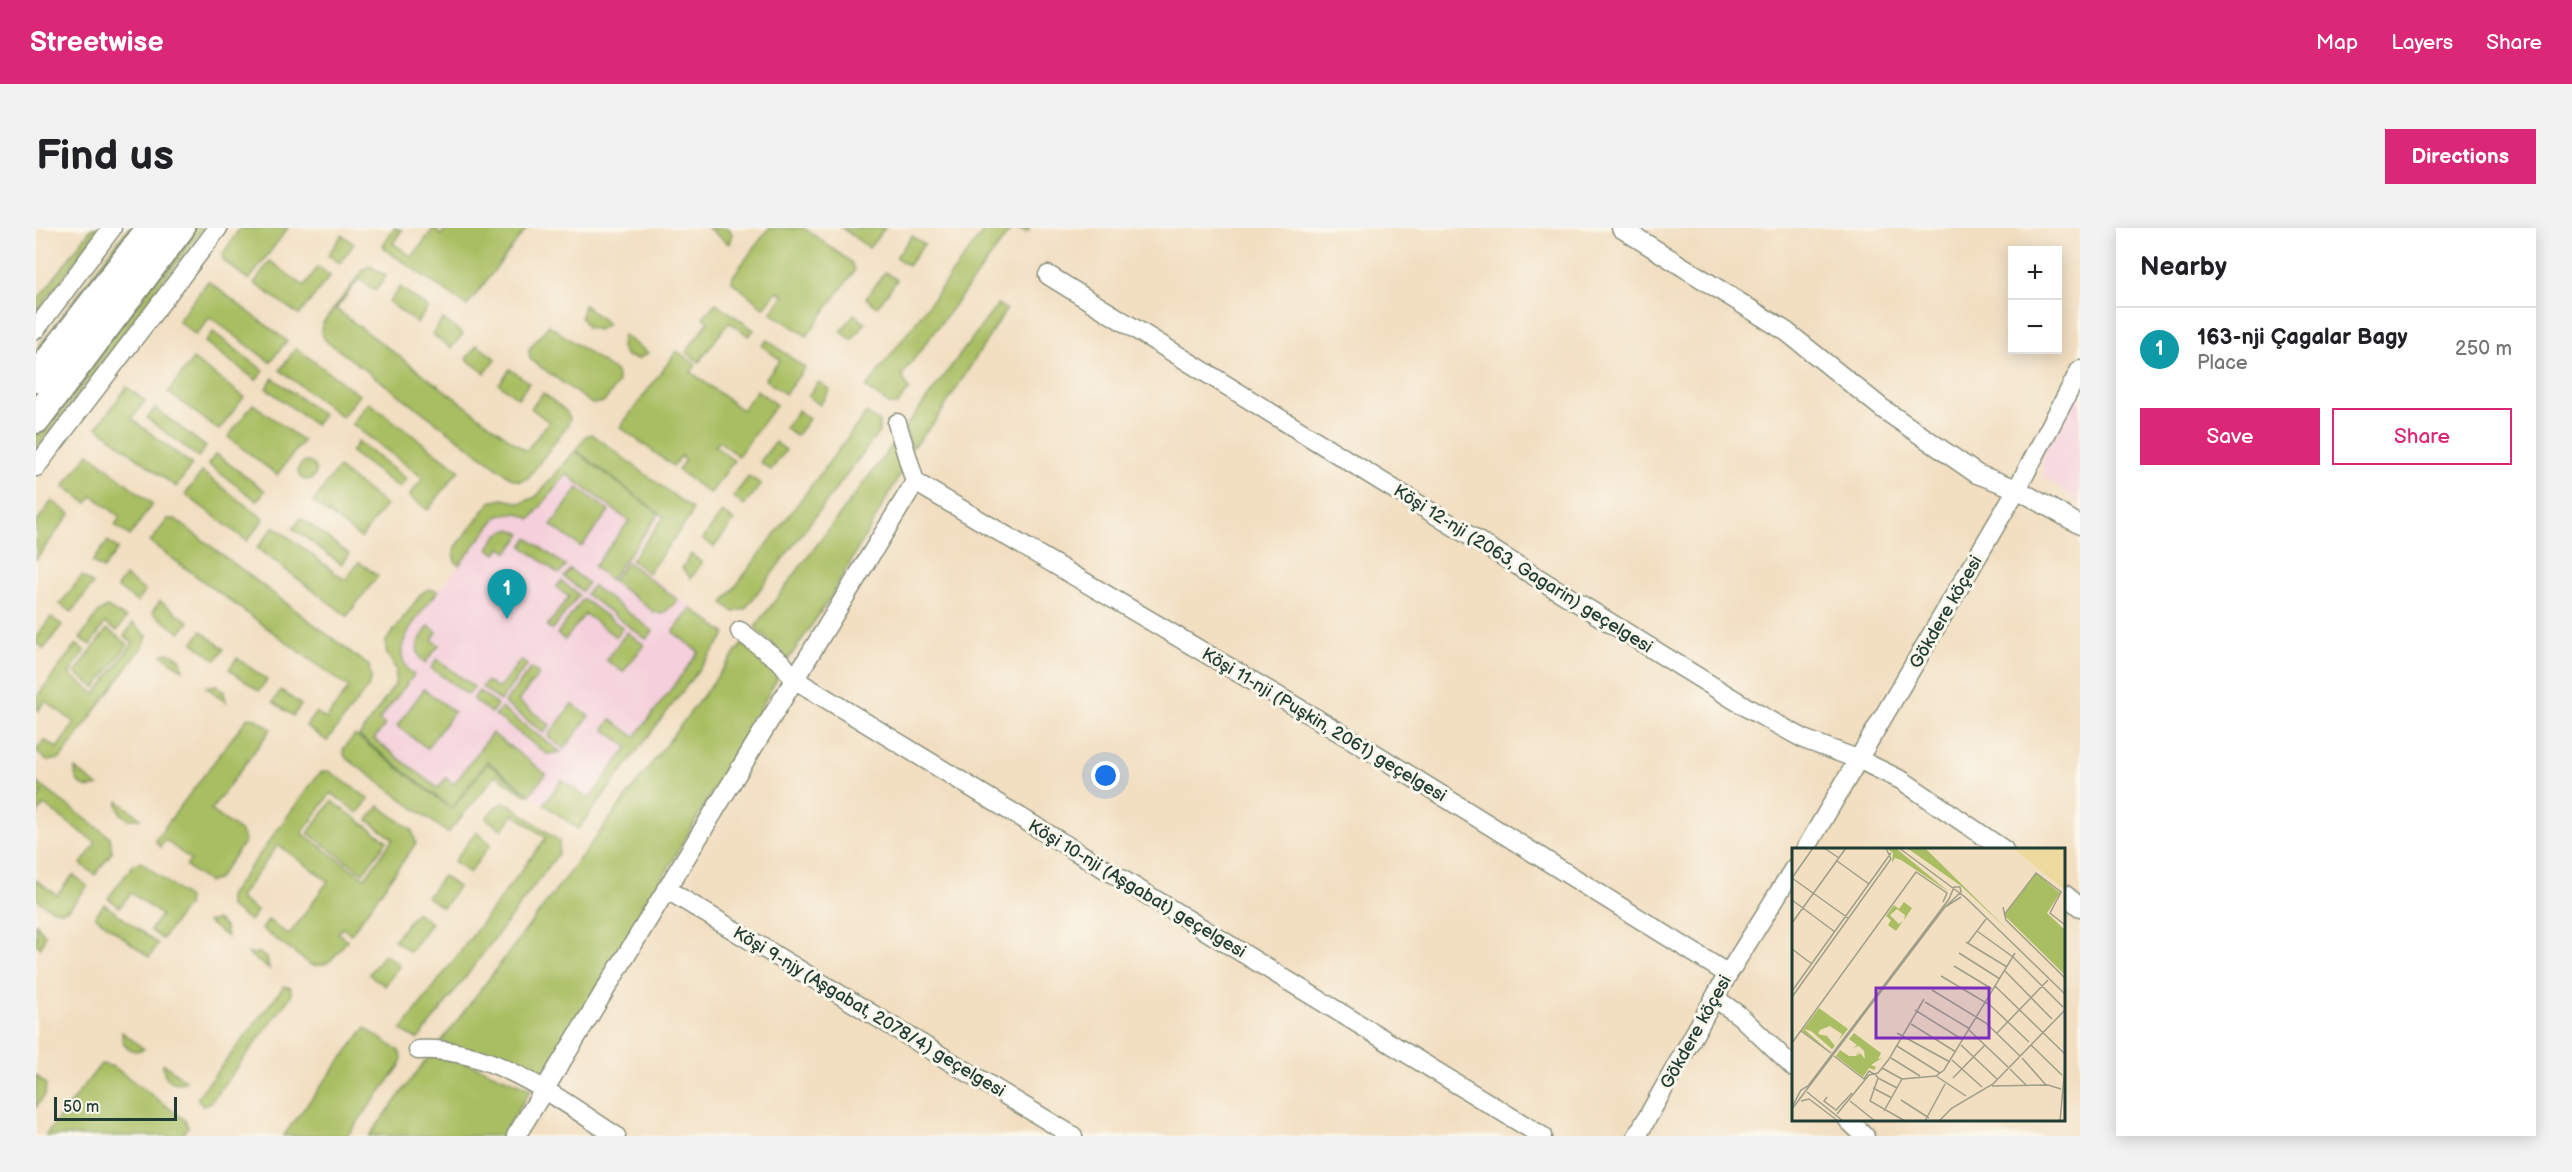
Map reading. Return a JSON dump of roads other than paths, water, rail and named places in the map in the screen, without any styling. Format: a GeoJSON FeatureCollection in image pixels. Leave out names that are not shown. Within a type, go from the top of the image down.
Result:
{"type":"FeatureCollection","features":[{"type":"Feature","properties":{"kind":"main road"},"geometry":{"type":"LineString","coordinates":[[36,378],[151,228]]}},
{"type":"Feature","properties":{"kind":"main road"},"geometry":{"type":"LineString","coordinates":[[36,419],[180,228]]}},
{"type":"Feature","properties":{"kind":"street"},"geometry":{"type":"LineString","coordinates":[[36,329],[112,228]]}},
{"type":"Feature","properties":{"kind":"street"},"geometry":{"type":"LineString","coordinates":[[36,467],[218,228]]}},
{"type":"Feature","properties":{"kind":"street"},"geometry":{"type":"LineString","coordinates":[[1621,228],[1787,332],[1882,409],[1977,474],[2017,489],[2080,525]]}},
{"type":"Feature","properties":{"kind":"street","name":"Köşi 12-nji (2063, Gagarin) geçelgesi"},"geometry":{"type":"LineString","coordinates":[[1048,275],[1751,710],[1806,740],[1860,760],[1903,781],[2003,848]]}},
{"type":"Feature","properties":{"kind":"street","name":"Gökdere köçesi"},"geometry":{"type":"LineString","coordinates":[[1806,848],[1860,760],[2017,489],[2080,370]]}},
{"type":"Feature","properties":{"kind":"street"},"geometry":{"type":"LineString","coordinates":[[516,1136],[915,482],[897,423]]}},
{"type":"Feature","properties":{"kind":"street","name":"Köşi 11-nji (Puşkin, 2061) geçelgesi"},"geometry":{"type":"LineString","coordinates":[[915,482],[1361,745],[1728,974]]}},
{"type":"Feature","properties":{"kind":"street","name":"Köşi 10-nji (Aşgabat) geçelgesi"},"geometry":{"type":"LineString","coordinates":[[741,631],[782,663],[794,679],[1542,1136]]}},
{"type":"Feature","properties":{"kind":"street","name":"Gökdere köçesi"},"geometry":{"type":"LineString","coordinates":[[1637,1136],[1728,974],[1792,871]]}},
{"type":"Feature","properties":{"kind":"street","name":"Köşi 9-njy (Aşgabat, 2078/4) geçelgesi"},"geometry":{"type":"LineString","coordinates":[[666,889],[1073,1136]]}},
{"type":"Feature","properties":{"kind":"street"},"geometry":{"type":"LineString","coordinates":[[2065,895],[2080,907]]}},
{"type":"Feature","properties":{"kind":"street"},"geometry":{"type":"LineString","coordinates":[[1715,998],[1740,1016],[1792,1066]]}},
{"type":"Feature","properties":{"kind":"street"},"geometry":{"type":"LineString","coordinates":[[418,1050],[437,1049],[471,1056],[545,1090],[616,1136]]}},
{"type":"Feature","properties":{"kind":"street"},"geometry":{"type":"LineString","coordinates":[[1850,1121],[1865,1136]]}},
{"type":"Feature","properties":{"kind":"place","name":"163-nji Çagalar Bagy"},"geometry":{"type":"Point","coordinates":[507,619]}}]}
